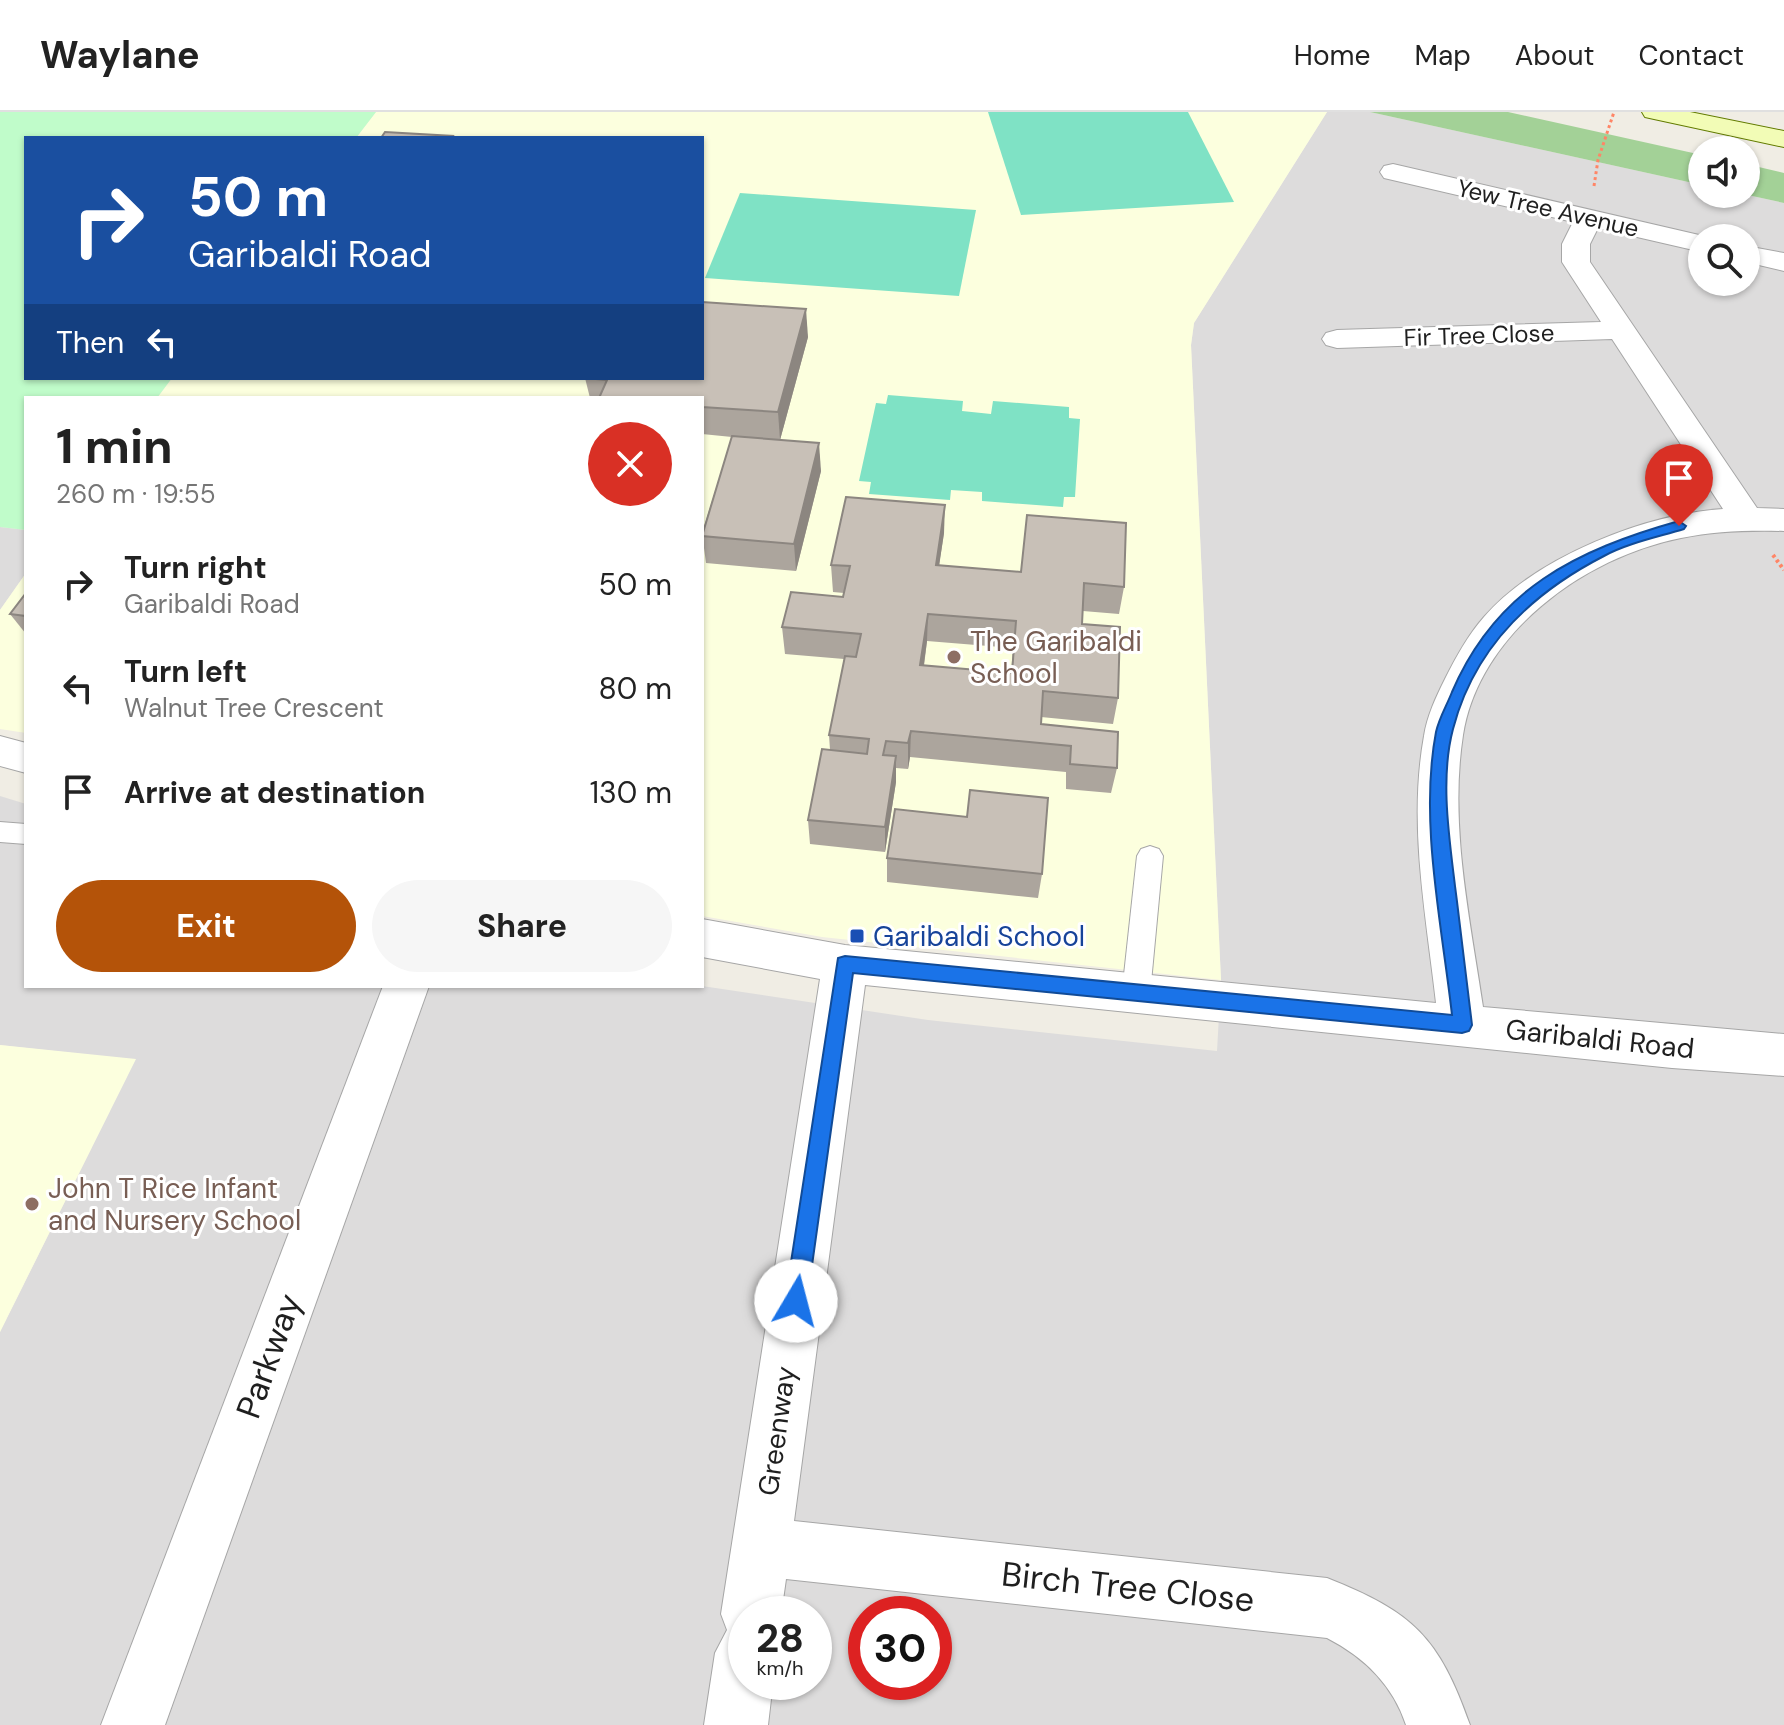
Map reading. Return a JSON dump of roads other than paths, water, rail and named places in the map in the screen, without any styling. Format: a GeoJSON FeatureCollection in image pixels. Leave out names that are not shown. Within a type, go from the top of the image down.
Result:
{"type":"FeatureCollection","features":[{"type":"Feature","properties":{"kind":"main road"},"geometry":{"type":"LineString","coordinates":[[1654,112],[1784,139]]}},
{"type":"Feature","properties":{"kind":"main road"},"geometry":{"type":"LineString","coordinates":[[1727,126],[1784,132]]}},
{"type":"Feature","properties":{"kind":"street","name":"Yew Tree Avenue"},"geometry":{"type":"LineString","coordinates":[[1393,172],[1688,241]]}},
{"type":"Feature","properties":{"kind":"street"},"geometry":{"type":"LineString","coordinates":[[1588,219],[1576,244],[1576,262],[1746,517]]}},
{"type":"Feature","properties":{"kind":"street"},"geometry":{"type":"LineString","coordinates":[[1760,257],[1784,262]]}},
{"type":"Feature","properties":{"kind":"street","name":"Fir Tree Close"},"geometry":{"type":"LineString","coordinates":[[1339,340],[1621,330]]}},
{"type":"Feature","properties":{"kind":"street"},"geometry":{"type":"LineString","coordinates":[[1462,1025],[1441,839],[1439,789],[1445,729],[1469,672],[1498,625],[1546,583],[1601,551],[1679,526],[1746,517],[1784,520]]}},
{"type":"Feature","properties":{"kind":"street"},"geometry":{"type":"LineString","coordinates":[[0,751],[24,757]]}},
{"type":"Feature","properties":{"kind":"street","name":"Garibaldi Road"},"geometry":{"type":"LineString","coordinates":[[704,938],[845,964],[1672,1047],[1784,1055]]}},
{"type":"Feature","properties":{"kind":"street","name":"Greenway"},"geometry":{"type":"LineString","coordinates":[[753,1596],[845,964]]}},
{"type":"Feature","properties":{"kind":"street","name":"Parkway"},"geometry":{"type":"LineString","coordinates":[[133,1725],[405,988]]}},
{"type":"Feature","properties":{"kind":"street","name":"Birch Tree Close"},"geometry":{"type":"LineString","coordinates":[[760,1547],[1327,1608],[1360,1620],[1394,1646],[1420,1681],[1438,1725]]}},
{"type":"Feature","properties":{"kind":"street"},"geometry":{"type":"LineString","coordinates":[[736,1725],[739,1700]]}},
{"type":"Feature","properties":{"kind":"lane"},"geometry":{"type":"LineString","coordinates":[[0,832],[24,834]]}},
{"type":"Feature","properties":{"kind":"lane"},"geometry":{"type":"LineString","coordinates":[[1136,993],[1150,856]]}},
{"type":"Feature","properties":{"kind":"place","name":"The Garibaldi School"},"geometry":{"type":"Point","coordinates":[954,657]}},
{"type":"Feature","properties":{"kind":"place","name":"Garibaldi School"},"geometry":{"type":"Point","coordinates":[857,936]}},
{"type":"Feature","properties":{"kind":"place","name":"John T Rice Infant and Nursery School"},"geometry":{"type":"Point","coordinates":[32,1204]}}]}
